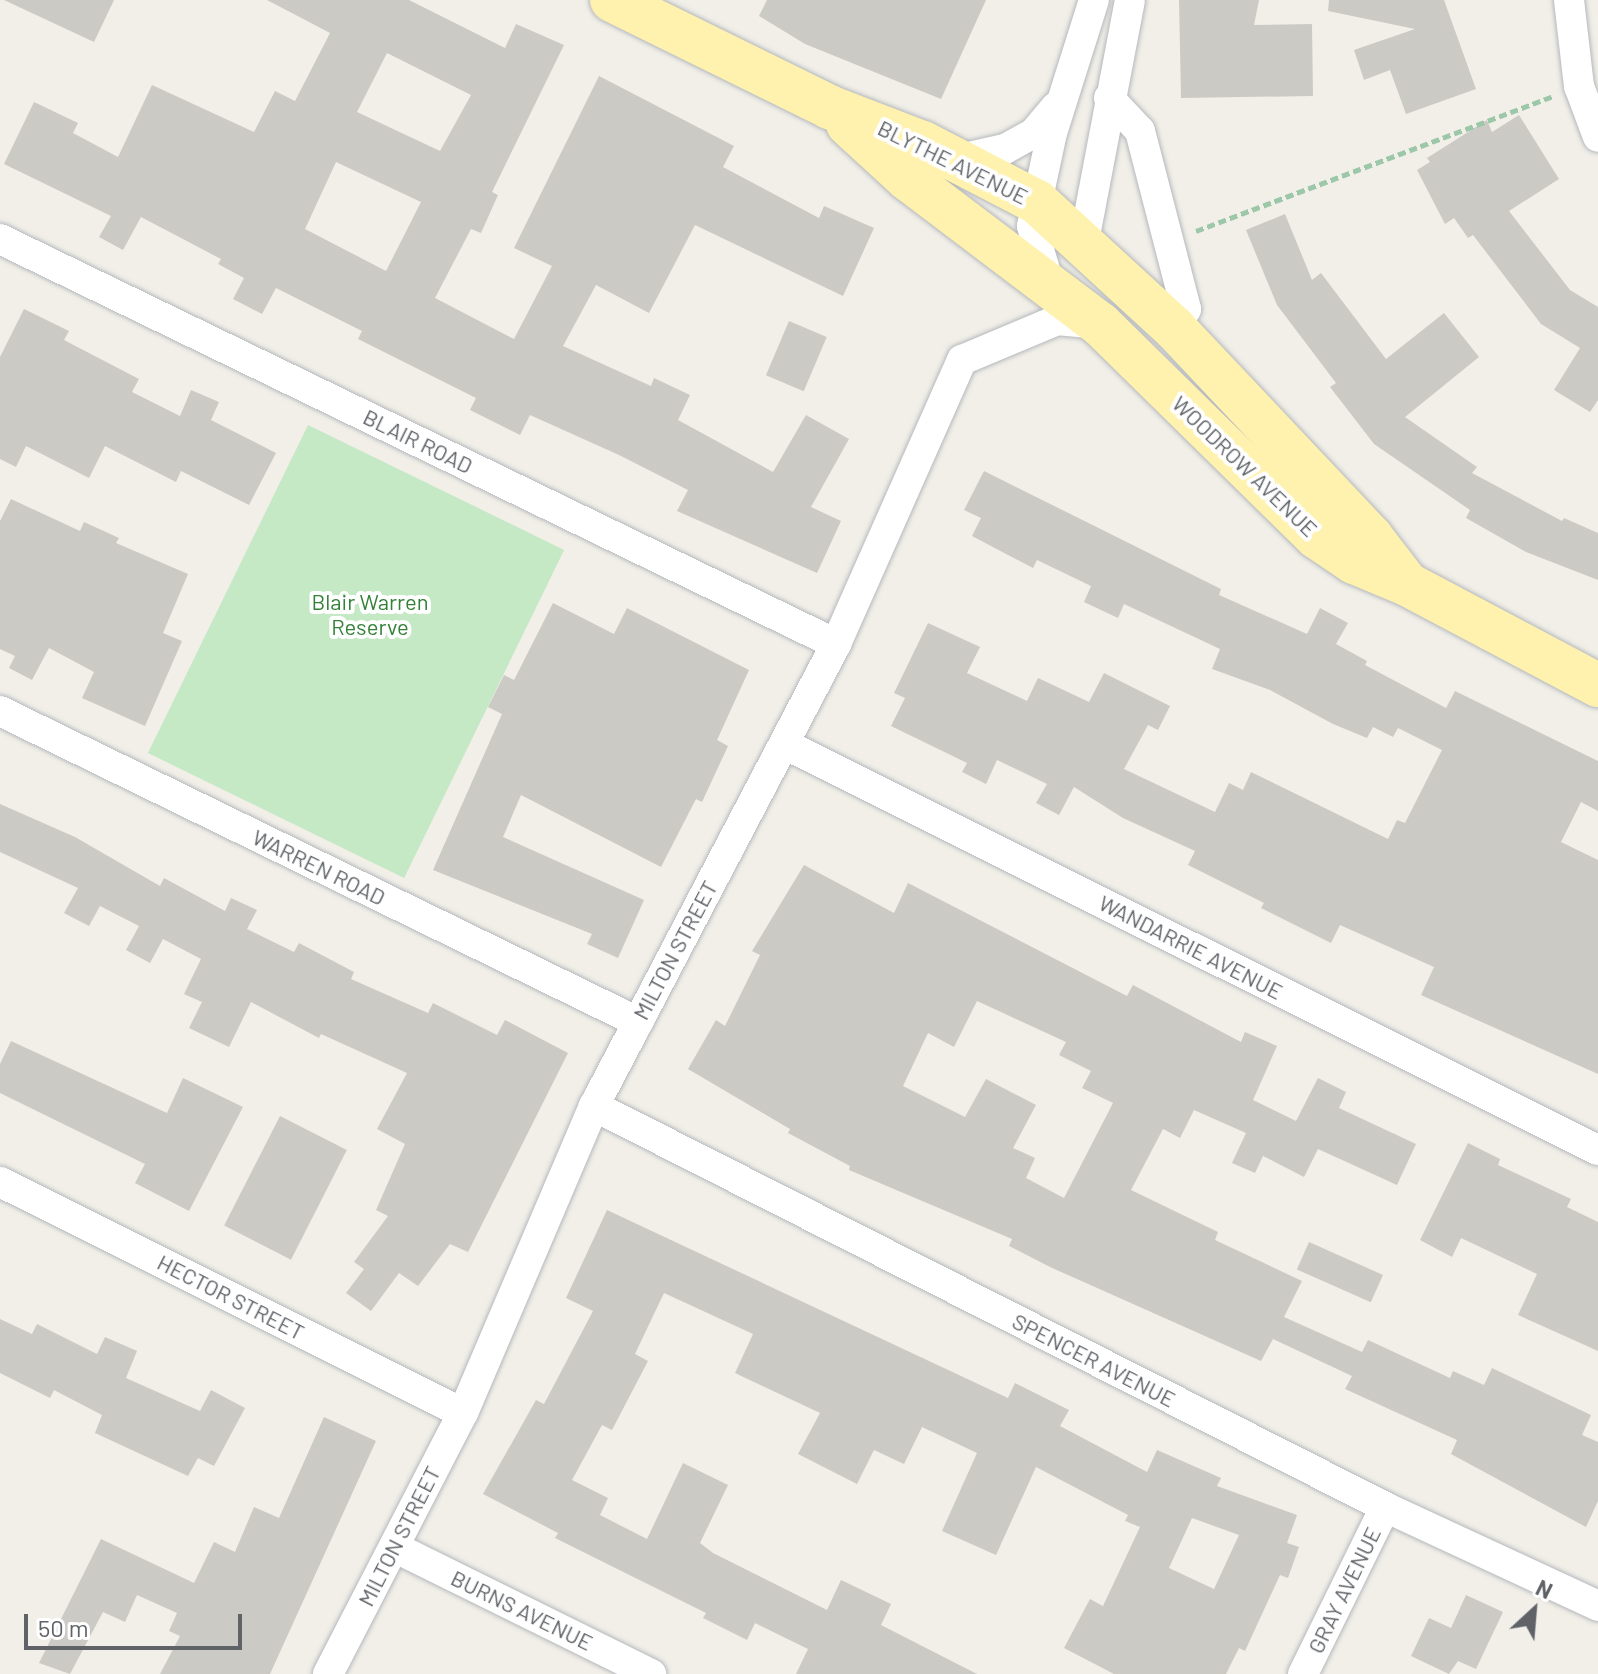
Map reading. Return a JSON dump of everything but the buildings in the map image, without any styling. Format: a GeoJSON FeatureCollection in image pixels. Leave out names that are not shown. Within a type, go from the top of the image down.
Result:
{"type":"FeatureCollection","features":[{"type":"Feature","properties":{"kind":"main road","name":"BLYTHE AVENUE"},"geometry":{"type":"LineString","coordinates":[[612,0],[829,107],[956,160],[1037,202],[1084,241],[1175,329]]}},
{"type":"Feature","properties":{"kind":"main road","name":"BLYTHE AVENUE"},"geometry":{"type":"LineString","coordinates":[[829,107],[908,179],[1048,280],[1100,324]]}},
{"type":"Feature","properties":{"kind":"main road","name":"WOODROW AVENUE"},"geometry":{"type":"LineString","coordinates":[[1100,324],[1317,537],[1354,562],[1407,584],[1598,685]]}},
{"type":"Feature","properties":{"kind":"main road","name":"WOODROW AVENUE"},"geometry":{"type":"LineString","coordinates":[[1175,329],[1371,537],[1407,584]]}},
{"type":"Feature","properties":{"kind":"street"},"geometry":{"type":"LineString","coordinates":[[1048,280],[1032,226],[1062,100],[1094,0]]}},
{"type":"Feature","properties":{"kind":"street"},"geometry":{"type":"LineString","coordinates":[[1084,241],[1130,0]]}},
{"type":"Feature","properties":{"kind":"street"},"geometry":{"type":"LineString","coordinates":[[1569,0],[1579,86],[1598,137]]}},
{"type":"Feature","properties":{"kind":"street"},"geometry":{"type":"LineString","coordinates":[[1109,98],[1140,131],[1186,309],[1175,329]]}},
{"type":"Feature","properties":{"kind":"street"},"geometry":{"type":"LineString","coordinates":[[956,160],[1005,149],[1034,133],[1062,100]]}},
{"type":"Feature","properties":{"kind":"street","name":"BLAIR ROAD"},"geometry":{"type":"LineString","coordinates":[[0,239],[836,644]]}},
{"type":"Feature","properties":{"kind":"street","name":"MILTON STREET"},"geometry":{"type":"LineString","coordinates":[[328,1674],[463,1413],[594,1106],[836,644],[962,360],[1057,320],[1100,324]]}},
{"type":"Feature","properties":{"kind":"street","name":"WARREN ROAD"},"geometry":{"type":"LineString","coordinates":[[0,711],[638,1022]]}},
{"type":"Feature","properties":{"kind":"street","name":"WANDARRIE AVENUE"},"geometry":{"type":"LineString","coordinates":[[784,744],[1598,1150]]}},
{"type":"Feature","properties":{"kind":"street","name":"SPENCER AVENUE"},"geometry":{"type":"LineString","coordinates":[[594,1106],[1385,1507],[1598,1606]]}},
{"type":"Feature","properties":{"kind":"street","name":"HECTOR STREET"},"geometry":{"type":"LineString","coordinates":[[0,1182],[463,1413]]}},
{"type":"Feature","properties":{"kind":"street","name":"GRAY AVENUE"},"geometry":{"type":"LineString","coordinates":[[1303,1674],[1385,1507]]}},
{"type":"Feature","properties":{"kind":"street","name":"BURNS AVENUE"},"geometry":{"type":"LineString","coordinates":[[394,1547],[651,1674]]}},
{"type":"Feature","properties":{"kind":"path"},"geometry":{"type":"LineString","coordinates":[[1184,236],[1579,86]]}},
{"type":"Feature","properties":{"kind":"green space","name":"Blair Warren Reserve"},"geometry":{"type":"Polygon","coordinates":[[[308,425],[564,550],[404,878],[148,753],[308,425]]]}}]}
